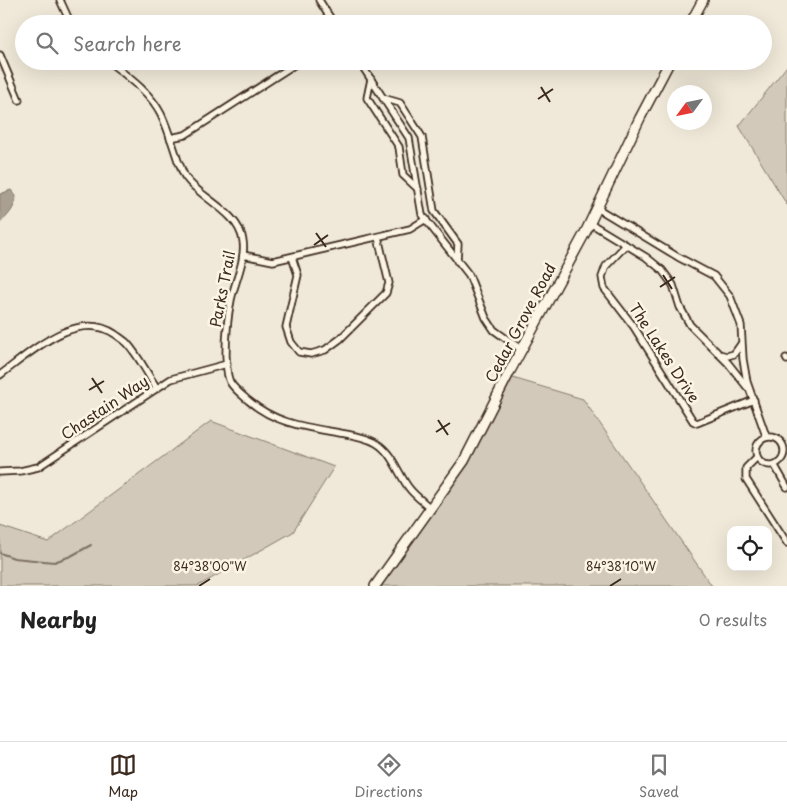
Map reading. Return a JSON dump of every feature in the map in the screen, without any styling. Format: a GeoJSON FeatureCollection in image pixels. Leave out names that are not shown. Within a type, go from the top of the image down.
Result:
{"type":"FeatureCollection","features":[{"type":"Feature","properties":{"kind":"main road"},"geometry":{"type":"LineString","coordinates":[[695,15],[702,1]]}},
{"type":"Feature","properties":{"kind":"main road","name":"Cedar Grove Road"},"geometry":{"type":"LineString","coordinates":[[375,586],[464,462],[590,224],[640,118],[665,70]]}},
{"type":"Feature","properties":{"kind":"street"},"geometry":{"type":"LineString","coordinates":[[60,0],[67,15]]}},
{"type":"Feature","properties":{"kind":"street"},"geometry":{"type":"LineString","coordinates":[[319,0],[328,15]]}},
{"type":"Feature","properties":{"kind":"street"},"geometry":{"type":"LineString","coordinates":[[0,55],[19,100]]}},
{"type":"Feature","properties":{"kind":"street","name":"Parks Trail"},"geometry":{"type":"LineString","coordinates":[[119,70],[146,94],[161,114],[184,176],[193,186],[228,215],[239,228],[244,240],[243,255],[231,299],[226,327],[227,374],[230,383],[254,406],[290,424],[357,436],[376,443],[389,454],[411,491],[431,509]]}},
{"type":"Feature","properties":{"kind":"street"},"geometry":{"type":"LineString","coordinates":[[170,138],[185,135],[286,70]]}},
{"type":"Feature","properties":{"kind":"street"},"geometry":{"type":"LineString","coordinates":[[365,70],[408,138],[422,214],[457,262],[469,275],[486,318],[494,330],[522,350]]}},
{"type":"Feature","properties":{"kind":"street"},"geometry":{"type":"LineString","coordinates":[[371,80],[367,98],[399,147],[403,175],[418,189]]}},
{"type":"Feature","properties":{"kind":"street"},"geometry":{"type":"LineString","coordinates":[[383,98],[400,103],[422,137],[434,211],[458,244],[457,262]]}},
{"type":"Feature","properties":{"kind":"street"},"geometry":{"type":"LineString","coordinates":[[597,208],[678,257],[714,276],[730,296],[741,325],[742,359],[766,436]]}},
{"type":"Feature","properties":{"kind":"street"},"geometry":{"type":"LineString","coordinates":[[243,255],[273,261],[410,229],[426,219]]}},
{"type":"Feature","properties":{"kind":"street"},"geometry":{"type":"LineString","coordinates":[[590,224],[646,257],[662,270],[673,285],[680,307],[690,325],[728,363],[751,392]]}},
{"type":"Feature","properties":{"kind":"street"},"geometry":{"type":"LineString","coordinates":[[292,257],[298,275],[286,327],[291,342],[299,352],[311,354],[325,350],[340,339],[386,293],[389,282],[378,237]]}},
{"type":"Feature","properties":{"kind":"street","name":"The Lakes Drive"},"geometry":{"type":"LineString","coordinates":[[626,245],[606,266],[602,277],[604,288],[634,327],[693,420],[697,423],[754,400]]}},
{"type":"Feature","properties":{"kind":"street"},"geometry":{"type":"LineString","coordinates":[[0,374],[57,335],[70,329],[90,326],[110,331],[127,342],[157,388]]}},
{"type":"Feature","properties":{"kind":"street"},"geometry":{"type":"LineString","coordinates":[[717,353],[727,356],[734,354],[742,342]]}},
{"type":"Feature","properties":{"kind":"street","name":"Chastain Way"},"geometry":{"type":"LineString","coordinates":[[0,472],[20,471],[38,467],[171,379],[227,364]]}},
{"type":"Feature","properties":{"kind":"street"},"geometry":{"type":"LineString","coordinates":[[766,436],[784,442],[784,456],[775,466]]}},
{"type":"Feature","properties":{"kind":"street"},"geometry":{"type":"LineString","coordinates":[[766,436],[757,445],[758,457],[762,463],[775,466],[787,487]]}},
{"type":"Feature","properties":{"kind":"street"},"geometry":{"type":"LineString","coordinates":[[758,457],[746,468],[746,479],[787,543]]}},
{"type":"Feature","properties":{"kind":"shaded area"},"geometry":{"type":"Polygon","coordinates":[[[787,66],[787,205],[739,126],[787,66]]]}},
{"type":"Feature","properties":{"kind":"shaded area"},"geometry":{"type":"Polygon","coordinates":[[[11,190],[16,196],[15,204],[0,223],[0,194],[11,190]]]}},
{"type":"Feature","properties":{"kind":"shaded area"},"geometry":{"type":"Polygon","coordinates":[[[506,376],[583,399],[712,586],[377,586],[456,471],[506,376]]]}},
{"type":"Feature","properties":{"kind":"shaded area"},"geometry":{"type":"Polygon","coordinates":[[[211,421],[334,467],[293,532],[198,586],[0,586],[0,526],[48,542],[211,421]]]}},
{"type":"Feature","properties":{"kind":"waterway"},"geometry":{"type":"LineString","coordinates":[[0,553],[14,558],[54,562],[71,556],[91,545]]}}]}
